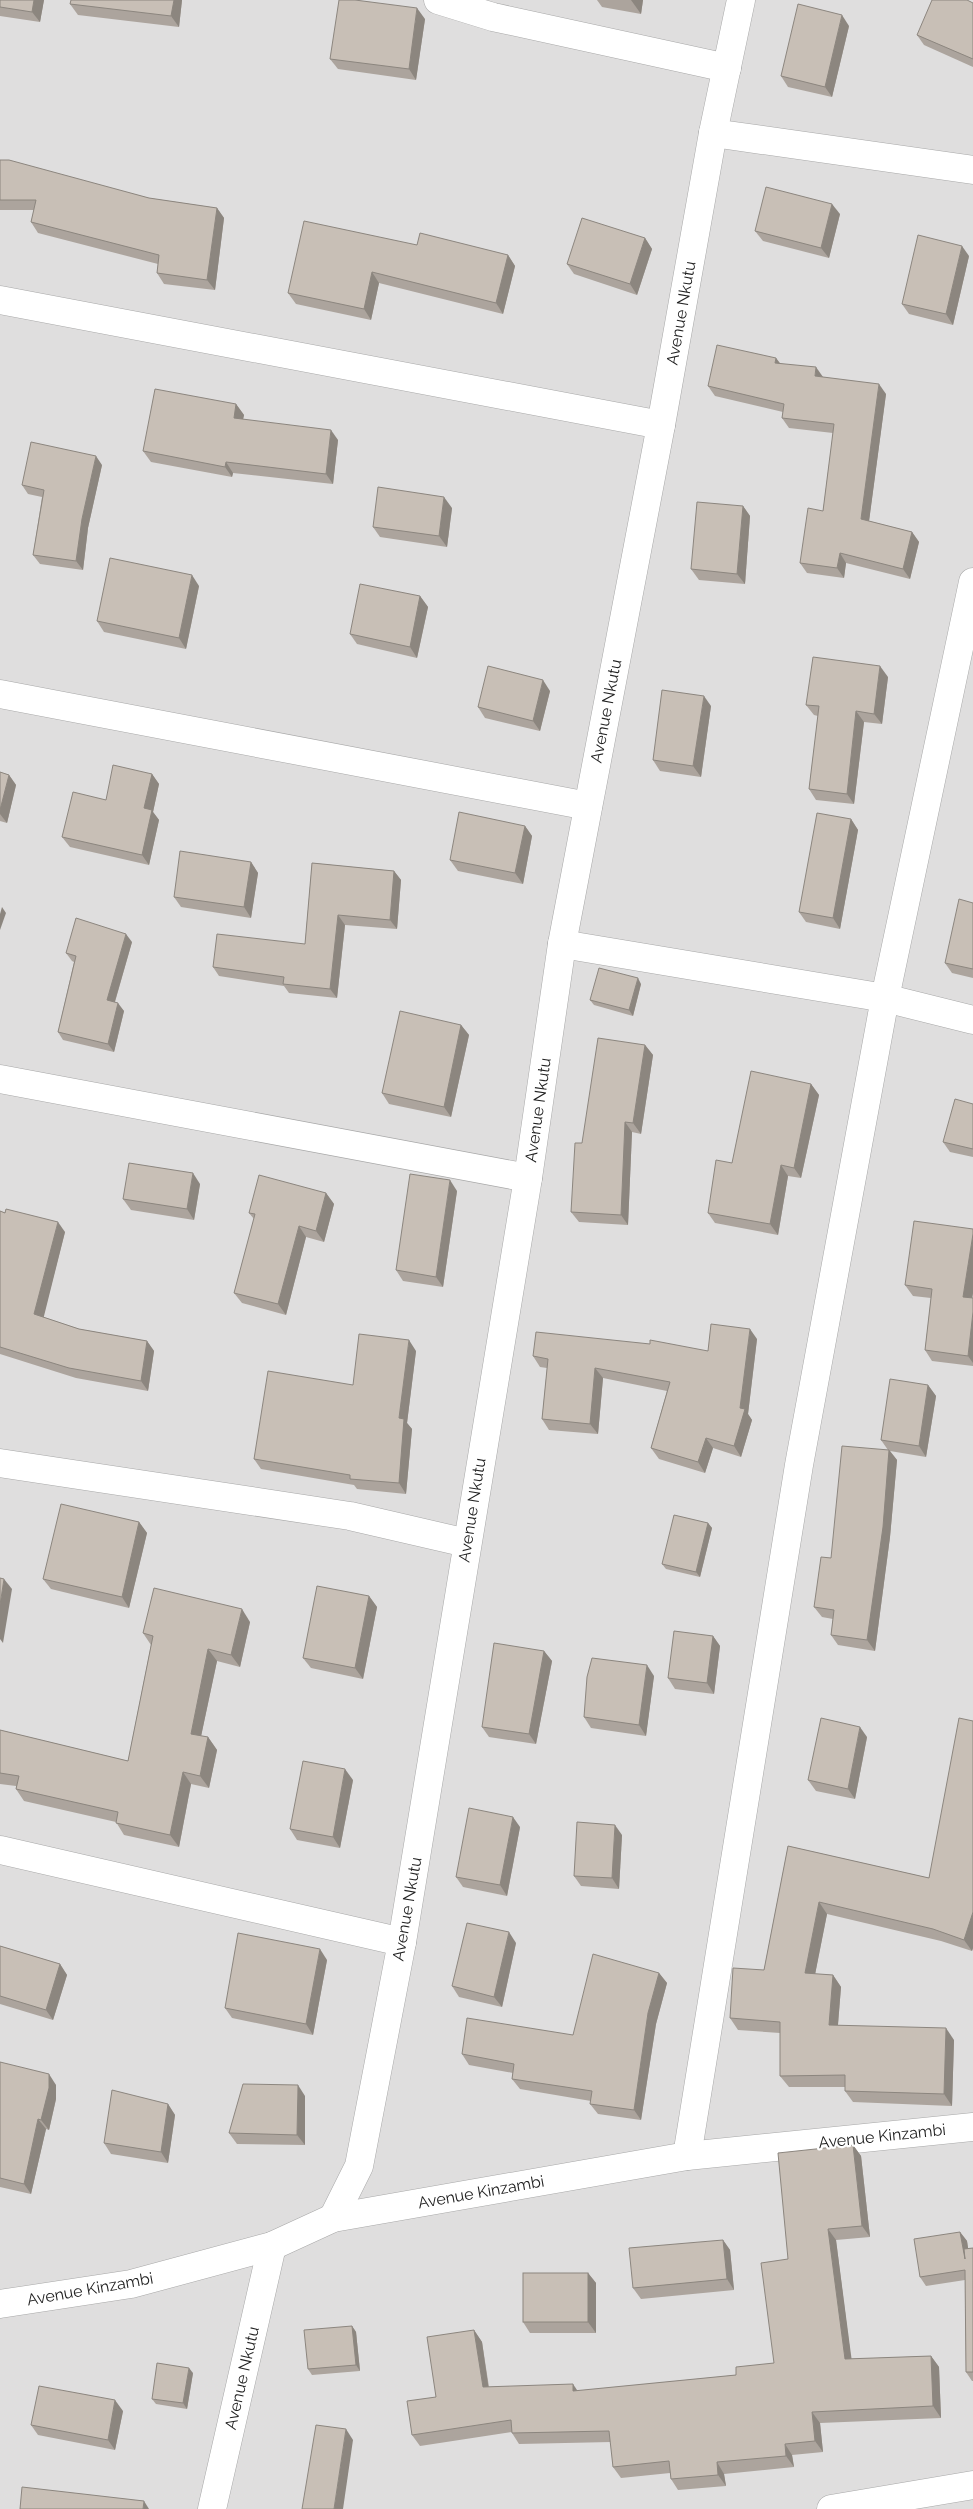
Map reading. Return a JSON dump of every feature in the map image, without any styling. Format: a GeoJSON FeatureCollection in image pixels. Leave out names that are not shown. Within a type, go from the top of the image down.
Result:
{"type":"FeatureCollection","features":[{"type":"Feature","properties":{"kind":"street"},"geometry":{"type":"LineString","coordinates":[[438,0],[493,17],[727,68]]}},
{"type":"Feature","properties":{"kind":"street","name":"Avenue Nkutu"},"geometry":{"type":"LineString","coordinates":[[333,2218],[360,2166],[402,1942],[466,1543],[528,1178],[562,944],[661,425],[713,133],[741,0]]}},
{"type":"Feature","properties":{"kind":"street"},"geometry":{"type":"LineString","coordinates":[[713,133],[973,170]]}},
{"type":"Feature","properties":{"kind":"street"},"geometry":{"type":"LineString","coordinates":[[0,300],[661,425]]}},
{"type":"Feature","properties":{"kind":"street"},"geometry":{"type":"LineString","coordinates":[[687,2156],[799,1465],[885,998],[973,582]]}},
{"type":"Feature","properties":{"kind":"street"},"geometry":{"type":"LineString","coordinates":[[0,694],[588,806]]}},
{"type":"Feature","properties":{"kind":"street"},"geometry":{"type":"LineString","coordinates":[[562,944],[885,998],[973,1020]]}},
{"type":"Feature","properties":{"kind":"street"},"geometry":{"type":"LineString","coordinates":[[0,1079],[528,1178]]}},
{"type":"Feature","properties":{"kind":"street"},"geometry":{"type":"LineString","coordinates":[[0,1463],[350,1516],[466,1543]]}},
{"type":"Feature","properties":{"kind":"street"},"geometry":{"type":"LineString","coordinates":[[0,1850],[402,1942]]}},
{"type":"Feature","properties":{"kind":"street","name":"Avenue Kinzambi"},"geometry":{"type":"LineString","coordinates":[[0,2304],[131,2284],[272,2246],[333,2218],[687,2156],[973,2127]]}},
{"type":"Feature","properties":{"kind":"street","name":"Avenue Nkutu"},"geometry":{"type":"LineString","coordinates":[[212,2509],[272,2246]]}},
{"type":"Feature","properties":{"kind":"street"},"geometry":{"type":"LineString","coordinates":[[831,2509],[973,2485]]}},
{"type":"Feature","properties":{"kind":"shaded area"},"geometry":{"type":"Polygon","coordinates":[[[0,0],[973,0],[973,2509],[0,2509],[0,0]]]}},
{"type":"Feature","properties":{"kind":"building"},"geometry":{"type":"Polygon","coordinates":[[[0,0],[34,0],[32,12],[0,7],[0,0]]]}},
{"type":"Feature","properties":{"kind":"building"},"geometry":{"type":"Polygon","coordinates":[[[71,0],[174,0],[171,16],[70,4],[71,0]]]}},
{"type":"Feature","properties":{"kind":"building"},"geometry":{"type":"Polygon","coordinates":[[[339,0],[355,0],[417,8],[409,69],[330,59],[339,0]]]}},
{"type":"Feature","properties":{"kind":"building"},"geometry":{"type":"Polygon","coordinates":[[[932,0],[967,0],[973,3],[973,59],[917,35],[932,0]]]}},
{"type":"Feature","properties":{"kind":"building"},"geometry":{"type":"Polygon","coordinates":[[[798,4],[842,15],[825,87],[781,76],[798,4]]]}},
{"type":"Feature","properties":{"kind":"building"},"geometry":{"type":"Polygon","coordinates":[[[0,160],[9,160],[149,198],[217,208],[207,280],[157,273],[159,255],[31,222],[36,200],[0,200],[0,160]]]}},
{"type":"Feature","properties":{"kind":"building"},"geometry":{"type":"Polygon","coordinates":[[[766,187],[832,204],[821,248],[755,231],[766,187]]]}},
{"type":"Feature","properties":{"kind":"building"},"geometry":{"type":"Polygon","coordinates":[[[582,218],[645,238],[630,284],[567,264],[582,218]]]}},
{"type":"Feature","properties":{"kind":"building"},"geometry":{"type":"Polygon","coordinates":[[[304,221],[417,245],[420,233],[508,255],[496,303],[372,272],[364,309],[288,293],[304,221]]]}},
{"type":"Feature","properties":{"kind":"building"},"geometry":{"type":"Polygon","coordinates":[[[918,235],[962,246],[946,314],[902,304],[918,235]]]}},
{"type":"Feature","properties":{"kind":"building"},"geometry":{"type":"Polygon","coordinates":[[[717,345],[776,358],[775,363],[816,367],[815,376],[879,384],[861,519],[912,532],[903,569],[840,553],[837,568],[800,563],[808,508],[823,511],[834,424],[782,418],[784,404],[708,386],[717,345]]]}},
{"type":"Feature","properties":{"kind":"building"},"geometry":{"type":"Polygon","coordinates":[[[155,389],[236,404],[234,418],[331,430],[326,474],[226,462],[225,467],[143,451],[155,389]]]}},
{"type":"Feature","properties":{"kind":"building"},"geometry":{"type":"Polygon","coordinates":[[[31,442],[96,456],[82,519],[76,561],[33,555],[44,490],[22,485],[31,442]]]}},
{"type":"Feature","properties":{"kind":"building"},"geometry":{"type":"Polygon","coordinates":[[[378,487],[444,497],[439,536],[373,527],[378,487]]]}},
{"type":"Feature","properties":{"kind":"building"},"geometry":{"type":"Polygon","coordinates":[[[697,502],[743,506],[737,574],[691,569],[697,502]]]}},
{"type":"Feature","properties":{"kind":"building"},"geometry":{"type":"Polygon","coordinates":[[[110,558],[192,575],[179,638],[97,621],[110,558]]]}},
{"type":"Feature","properties":{"kind":"building"},"geometry":{"type":"Polygon","coordinates":[[[360,584],[420,596],[410,647],[350,634],[360,584]]]}},
{"type":"Feature","properties":{"kind":"building"},"geometry":{"type":"Polygon","coordinates":[[[813,657],[880,666],[874,714],[856,711],[847,794],[809,789],[819,706],[806,705],[813,657]]]}},
{"type":"Feature","properties":{"kind":"building"},"geometry":{"type":"Polygon","coordinates":[[[488,666],[543,680],[533,721],[478,707],[488,666]]]}},
{"type":"Feature","properties":{"kind":"building"},"geometry":{"type":"Polygon","coordinates":[[[662,690],[704,696],[693,766],[653,760],[662,690]]]}},
{"type":"Feature","properties":{"kind":"building"},"geometry":{"type":"Polygon","coordinates":[[[113,765],[152,774],[144,808],[152,810],[142,855],[62,837],[73,792],[106,800],[113,765]]]}},
{"type":"Feature","properties":{"kind":"building"},"geometry":{"type":"Polygon","coordinates":[[[0,772],[9,775],[0,810],[0,772]]]}},
{"type":"Feature","properties":{"kind":"building"},"geometry":{"type":"Polygon","coordinates":[[[459,812],[525,826],[515,873],[450,860],[459,812]]]}},
{"type":"Feature","properties":{"kind":"building"},"geometry":{"type":"Polygon","coordinates":[[[817,813],[851,819],[833,918],[799,912],[817,813]]]}},
{"type":"Feature","properties":{"kind":"building"},"geometry":{"type":"Polygon","coordinates":[[[180,851],[251,862],[244,907],[174,897],[180,851]]]}},
{"type":"Feature","properties":{"kind":"building"},"geometry":{"type":"Polygon","coordinates":[[[312,863],[394,871],[390,920],[338,915],[330,989],[283,984],[284,977],[213,967],[217,934],[305,944],[312,863]]]}},
{"type":"Feature","properties":{"kind":"building"},"geometry":{"type":"Polygon","coordinates":[[[959,899],[973,903],[973,969],[945,963],[959,899]]]}},
{"type":"Feature","properties":{"kind":"building"},"geometry":{"type":"Polygon","coordinates":[[[76,918],[126,934],[107,1000],[118,1003],[108,1044],[58,1032],[76,956],[66,953],[76,918]]]}},
{"type":"Feature","properties":{"kind":"building"},"geometry":{"type":"Polygon","coordinates":[[[599,968],[638,978],[629,1010],[590,1000],[599,968]]]}},
{"type":"Feature","properties":{"kind":"building"},"geometry":{"type":"Polygon","coordinates":[[[400,1011],[461,1025],[444,1107],[382,1093],[400,1011]]]}},
{"type":"Feature","properties":{"kind":"building"},"geometry":{"type":"Polygon","coordinates":[[[598,1038],[645,1045],[633,1123],[625,1122],[621,1215],[571,1212],[575,1143],[582,1143],[598,1038]]]}},
{"type":"Feature","properties":{"kind":"building"},"geometry":{"type":"Polygon","coordinates":[[[751,1071],[811,1084],[794,1168],[781,1165],[770,1224],[708,1213],[716,1160],[732,1163],[751,1071]]]}},
{"type":"Feature","properties":{"kind":"building"},"geometry":{"type":"Polygon","coordinates":[[[955,1099],[973,1104],[973,1149],[943,1142],[955,1099]]]}},
{"type":"Feature","properties":{"kind":"building"},"geometry":{"type":"Polygon","coordinates":[[[129,1163],[193,1173],[187,1209],[123,1199],[129,1163]]]}},
{"type":"Feature","properties":{"kind":"building"},"geometry":{"type":"Polygon","coordinates":[[[410,1174],[450,1180],[436,1277],[396,1270],[410,1174]]]}},
{"type":"Feature","properties":{"kind":"building"},"geometry":{"type":"Polygon","coordinates":[[[259,1175],[326,1193],[316,1231],[299,1226],[278,1304],[234,1293],[255,1214],[249,1213],[259,1175]]]}},
{"type":"Feature","properties":{"kind":"building"},"geometry":{"type":"Polygon","coordinates":[[[6,1209],[58,1222],[34,1314],[79,1329],[147,1341],[141,1381],[69,1368],[0,1347],[0,1211],[5,1213],[6,1209]]]}},
{"type":"Feature","properties":{"kind":"building"},"geometry":{"type":"Polygon","coordinates":[[[914,1221],[973,1229],[963,1297],[973,1298],[968,1356],[925,1350],[932,1289],[905,1285],[914,1221]]]}},
{"type":"Feature","properties":{"kind":"building"},"geometry":{"type":"Polygon","coordinates":[[[711,1324],[750,1329],[740,1408],[745,1409],[734,1446],[706,1438],[698,1462],[651,1448],[670,1382],[595,1368],[590,1424],[542,1419],[548,1359],[533,1356],[536,1332],[650,1344],[650,1340],[708,1351],[711,1324]]]}},
{"type":"Feature","properties":{"kind":"building"},"geometry":{"type":"Polygon","coordinates":[[[359,1334],[409,1340],[399,1418],[404,1419],[399,1483],[350,1479],[350,1475],[254,1459],[268,1371],[353,1385],[359,1334]]]}},
{"type":"Feature","properties":{"kind":"building"},"geometry":{"type":"Polygon","coordinates":[[[890,1379],[928,1385],[919,1446],[881,1440],[890,1379]]]}},
{"type":"Feature","properties":{"kind":"building"},"geometry":{"type":"Polygon","coordinates":[[[842,1446],[889,1450],[883,1527],[867,1640],[831,1635],[834,1610],[814,1607],[821,1557],[831,1558],[842,1446]]]}},
{"type":"Feature","properties":{"kind":"building"},"geometry":{"type":"Polygon","coordinates":[[[61,1504],[139,1522],[122,1597],[43,1579],[61,1504]]]}},
{"type":"Feature","properties":{"kind":"building"},"geometry":{"type":"Polygon","coordinates":[[[674,1515],[708,1523],[696,1572],[662,1564],[674,1515]]]}},
{"type":"Feature","properties":{"kind":"building"},"geometry":{"type":"Polygon","coordinates":[[[0,1578],[4,1579],[0,1605],[0,1578]]]}},
{"type":"Feature","properties":{"kind":"building"},"geometry":{"type":"Polygon","coordinates":[[[317,1586],[369,1596],[355,1668],[303,1658],[317,1586]]]}},
{"type":"Feature","properties":{"kind":"building"},"geometry":{"type":"Polygon","coordinates":[[[154,1588],[242,1609],[231,1655],[208,1649],[191,1734],[208,1737],[200,1776],[183,1772],[170,1835],[116,1823],[118,1812],[16,1789],[19,1776],[0,1773],[0,1730],[128,1761],[153,1636],[143,1633],[154,1588]]]}},
{"type":"Feature","properties":{"kind":"building"},"geometry":{"type":"Polygon","coordinates":[[[674,1631],[713,1636],[707,1683],[668,1678],[674,1631]]]}},
{"type":"Feature","properties":{"kind":"building"},"geometry":{"type":"Polygon","coordinates":[[[494,1643],[544,1651],[529,1734],[482,1727],[494,1643]]]}},
{"type":"Feature","properties":{"kind":"building"},"geometry":{"type":"Polygon","coordinates":[[[592,1658],[647,1665],[639,1725],[584,1717],[587,1677],[592,1658]]]}},
{"type":"Feature","properties":{"kind":"building"},"geometry":{"type":"Polygon","coordinates":[[[821,1718],[860,1727],[848,1789],[808,1780],[821,1718]]]}},
{"type":"Feature","properties":{"kind":"building"},"geometry":{"type":"Polygon","coordinates":[[[959,1718],[973,1721],[973,1912],[964,1940],[933,1929],[819,1902],[805,1973],[833,1975],[829,2025],[946,2028],[944,2094],[845,2091],[845,2075],[780,2076],[780,2022],[730,2018],[733,1968],[764,1970],[788,1846],[929,1878],[959,1718]]]}},
{"type":"Feature","properties":{"kind":"building"},"geometry":{"type":"Polygon","coordinates":[[[303,1761],[345,1769],[333,1837],[290,1829],[303,1761]]]}},
{"type":"Feature","properties":{"kind":"building"},"geometry":{"type":"Polygon","coordinates":[[[469,1808],[513,1817],[500,1885],[456,1877],[469,1808]]]}},
{"type":"Feature","properties":{"kind":"building"},"geometry":{"type":"Polygon","coordinates":[[[577,1822],[615,1825],[612,1878],[574,1876],[577,1822]]]}},
{"type":"Feature","properties":{"kind":"building"},"geometry":{"type":"Polygon","coordinates":[[[467,1923],[509,1932],[494,1997],[452,1986],[467,1923]]]}},
{"type":"Feature","properties":{"kind":"building"},"geometry":{"type":"Polygon","coordinates":[[[238,1933],[320,1949],[306,2024],[225,2008],[238,1933]]]}},
{"type":"Feature","properties":{"kind":"building"},"geometry":{"type":"Polygon","coordinates":[[[0,1946],[60,1964],[46,2010],[0,1996],[0,1946]]]}},
{"type":"Feature","properties":{"kind":"building"},"geometry":{"type":"Polygon","coordinates":[[[593,1954],[659,1973],[648,2013],[634,2110],[590,2104],[592,2091],[512,2079],[514,2064],[462,2054],[467,2018],[573,2035],[593,1954]]]}},
{"type":"Feature","properties":{"kind":"building"},"geometry":{"type":"Polygon","coordinates":[[[0,2062],[49,2074],[49,2088],[41,2120],[38,2119],[24,2184],[0,2178],[0,2062]]]}},
{"type":"Feature","properties":{"kind":"building"},"geometry":{"type":"Polygon","coordinates":[[[243,2084],[298,2085],[297,2135],[229,2133],[243,2084]]]}},
{"type":"Feature","properties":{"kind":"building"},"geometry":{"type":"Polygon","coordinates":[[[112,2090],[168,2104],[161,2152],[104,2143],[112,2090]]]}},
{"type":"Feature","properties":{"kind":"building"},"geometry":{"type":"Polygon","coordinates":[[[853,2145],[862,2226],[828,2229],[845,2359],[931,2356],[933,2406],[812,2412],[815,2441],[785,2444],[786,2456],[717,2462],[718,2475],[671,2479],[669,2461],[613,2467],[609,2431],[512,2433],[511,2420],[412,2435],[407,2401],[436,2397],[427,2337],[474,2330],[483,2387],[573,2384],[573,2391],[736,2375],[736,2367],[774,2363],[761,2263],[788,2259],[778,2153],[853,2145]]]}},
{"type":"Feature","properties":{"kind":"building"},"geometry":{"type":"Polygon","coordinates":[[[960,2232],[965,2259],[964,2249],[973,2248],[973,2372],[966,2372],[965,2270],[920,2277],[914,2239],[960,2232]]]}},
{"type":"Feature","properties":{"kind":"building"},"geometry":{"type":"Polygon","coordinates":[[[723,2240],[727,2279],[633,2288],[629,2248],[723,2240]]]}},
{"type":"Feature","properties":{"kind":"building"},"geometry":{"type":"Polygon","coordinates":[[[523,2273],[588,2273],[588,2322],[523,2322],[523,2273]]]}},
{"type":"Feature","properties":{"kind":"building"},"geometry":{"type":"Polygon","coordinates":[[[352,2326],[356,2365],[308,2369],[304,2330],[352,2326]]]}},
{"type":"Feature","properties":{"kind":"building"},"geometry":{"type":"Polygon","coordinates":[[[157,2363],[189,2368],[183,2403],[152,2399],[157,2363]]]}},
{"type":"Feature","properties":{"kind":"building"},"geometry":{"type":"Polygon","coordinates":[[[39,2386],[115,2400],[108,2440],[31,2425],[39,2386]]]}},
{"type":"Feature","properties":{"kind":"building"},"geometry":{"type":"Polygon","coordinates":[[[316,2425],[346,2429],[334,2509],[302,2509],[316,2425]]]}},
{"type":"Feature","properties":{"kind":"building"},"geometry":{"type":"Polygon","coordinates":[[[22,2487],[144,2501],[143,2509],[20,2509],[22,2487]]]}}]}
